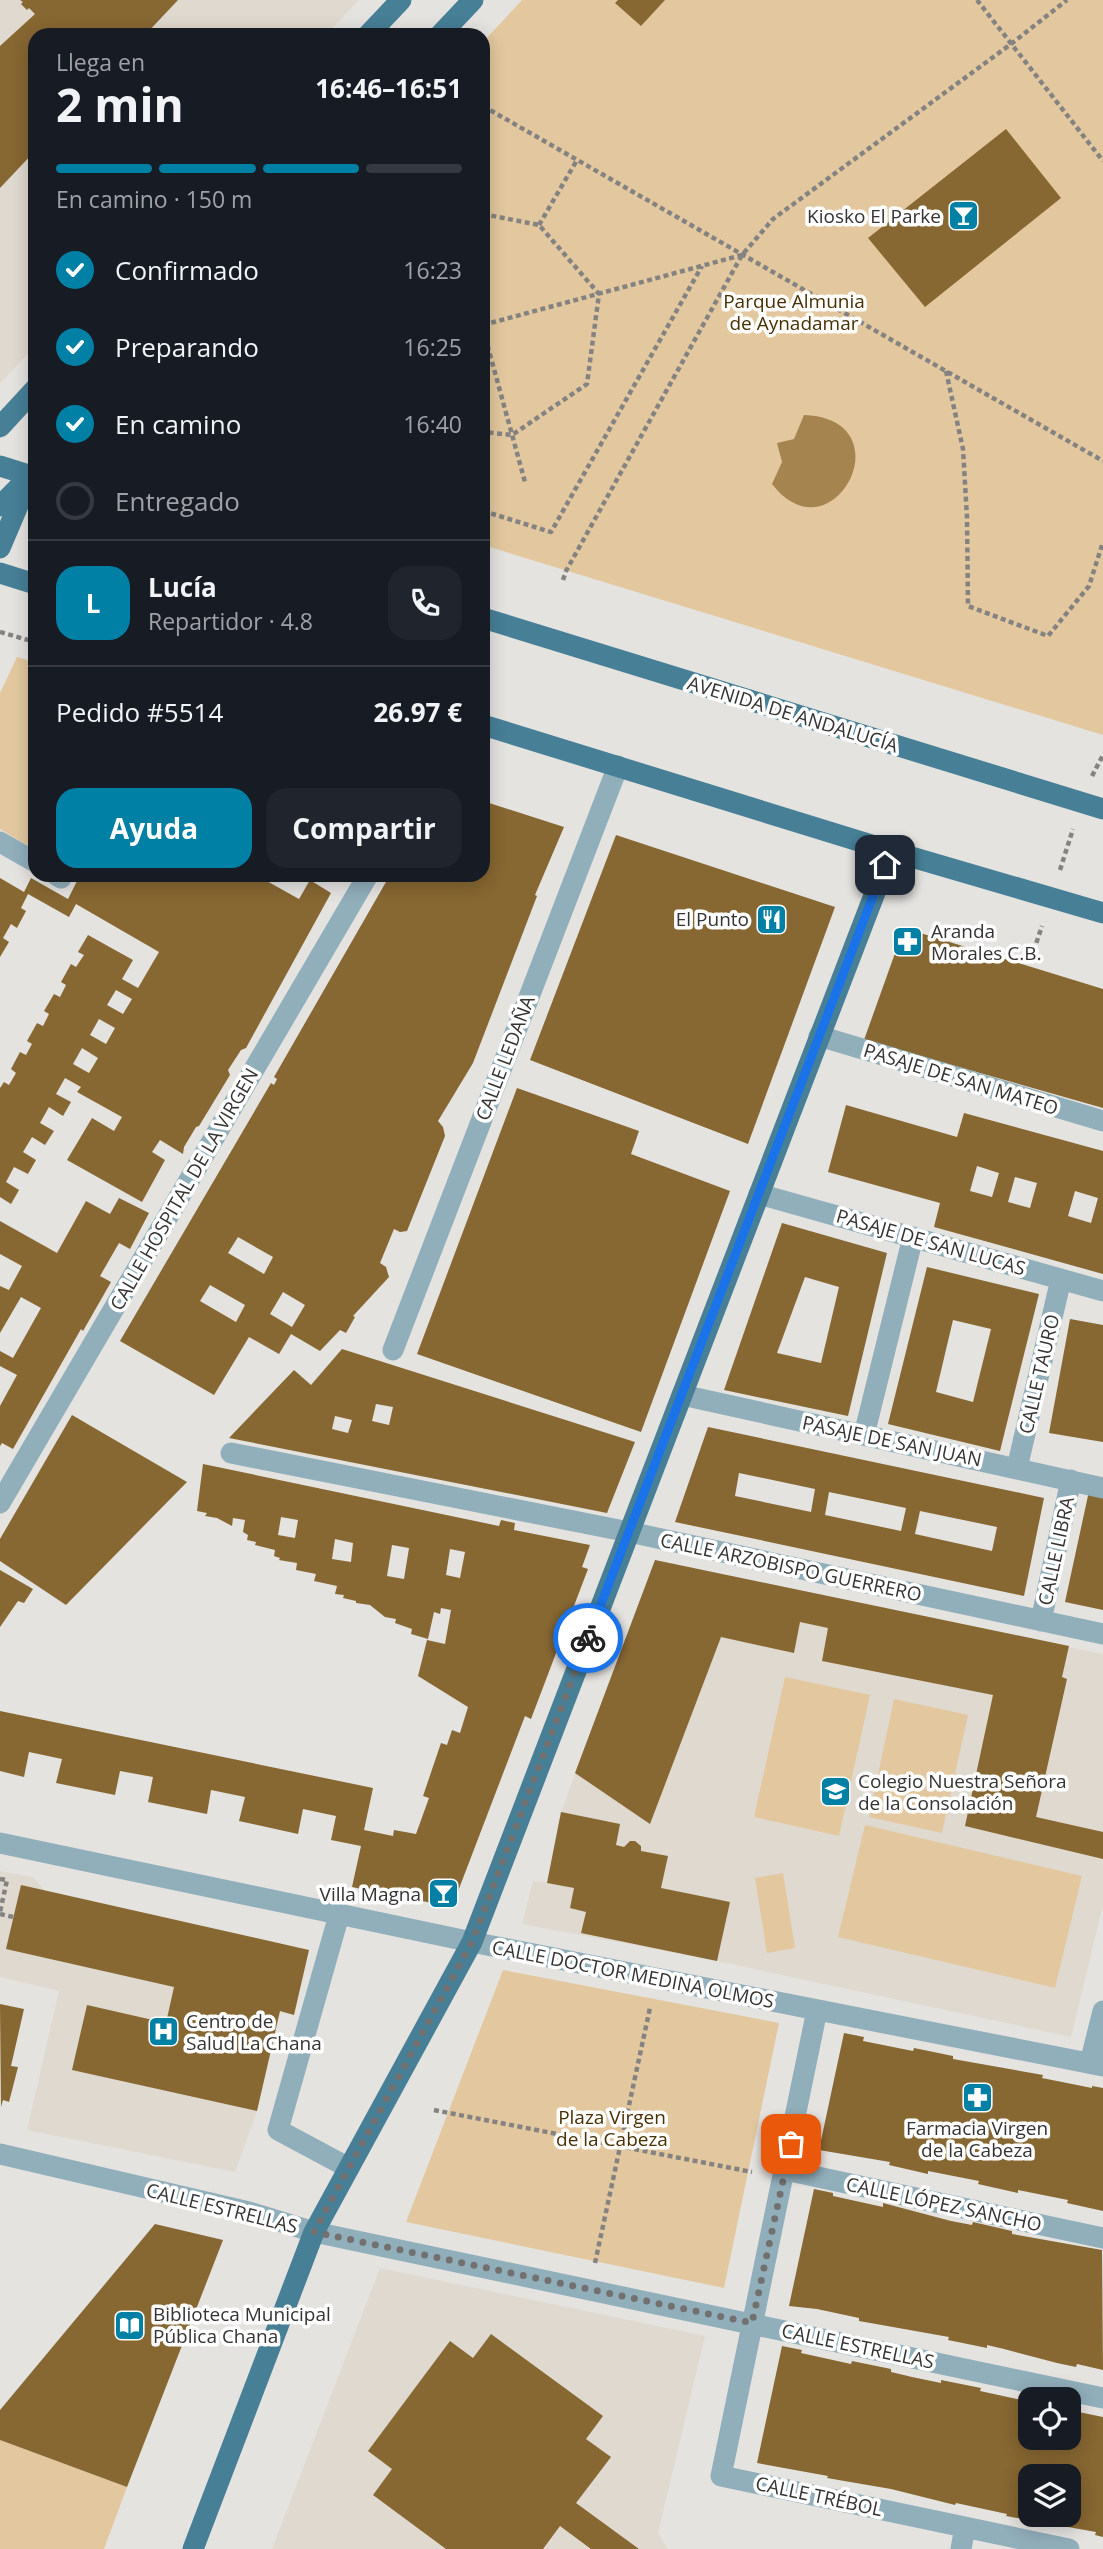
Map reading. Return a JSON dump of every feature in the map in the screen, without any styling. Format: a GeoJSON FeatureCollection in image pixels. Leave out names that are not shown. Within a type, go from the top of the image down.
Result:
{"type":"FeatureCollection","features":[{"type":"Feature","properties":{"kind":"main road"},"geometry":{"type":"LineString","coordinates":[[375,28],[401,0]]}},
{"type":"Feature","properties":{"kind":"main road"},"geometry":{"type":"LineString","coordinates":[[447,28],[473,0]]}},
{"type":"Feature","properties":{"kind":"main road"},"geometry":{"type":"LineString","coordinates":[[0,427],[28,397]]}},
{"type":"Feature","properties":{"kind":"main road"},"geometry":{"type":"LineString","coordinates":[[0,466],[28,473]]}},
{"type":"Feature","properties":{"kind":"main road"},"geometry":{"type":"LineString","coordinates":[[0,506],[28,480]]}},
{"type":"Feature","properties":{"kind":"main road"},"geometry":{"type":"LineString","coordinates":[[0,548],[28,487]]}},
{"type":"Feature","properties":{"kind":"main road"},"geometry":{"type":"LineString","coordinates":[[0,573],[28,582]]}},
{"type":"Feature","properties":{"kind":"main road","name":"AVENIDA DE ANDALUCÍA"},"geometry":{"type":"LineString","coordinates":[[490,620],[1103,808]]}},
{"type":"Feature","properties":{"kind":"main road"},"geometry":{"type":"LineString","coordinates":[[490,727],[1103,914]]}},
{"type":"Feature","properties":{"kind":"main road"},"geometry":{"type":"LineString","coordinates":[[192,2549],[314,2232],[472,1942],[891,851]]}},
{"type":"Feature","properties":{"kind":"street","name":"CALLE LEDAÑA"},"geometry":{"type":"LineString","coordinates":[[393,1350],[618,766]]}},
{"type":"Feature","properties":{"kind":"street"},"geometry":{"type":"LineString","coordinates":[[0,842],[28,858]]}},
{"type":"Feature","properties":{"kind":"street","name":"CALLE HOSPITAL DE LA VIRGEN"},"geometry":{"type":"LineString","coordinates":[[0,1503],[364,882]]}},
{"type":"Feature","properties":{"kind":"street","name":"PASAJE DE SAN MATEO"},"geometry":{"type":"LineString","coordinates":[[819,1036],[1103,1121]]}},
{"type":"Feature","properties":{"kind":"street","name":"PASAJE DE SAN LUCAS"},"geometry":{"type":"LineString","coordinates":[[759,1194],[1103,1291]]}},
{"type":"Feature","properties":{"kind":"street"},"geometry":{"type":"LineString","coordinates":[[864,1434],[913,1237]]}},
{"type":"Feature","properties":{"kind":"street","name":"CALLE TAURO"},"geometry":{"type":"LineString","coordinates":[[1017,1468],[1061,1279]]}},
{"type":"Feature","properties":{"kind":"street","name":"PASAJE DE SAN JUAN"},"geometry":{"type":"LineString","coordinates":[[682,1395],[1103,1488]]}},
{"type":"Feature","properties":{"kind":"street","name":"CALLE ARZOBISPO GUERRERO"},"geometry":{"type":"LineString","coordinates":[[231,1453],[629,1532],[1103,1634]]}},
{"type":"Feature","properties":{"kind":"street","name":"CALLE LIBRA"},"geometry":{"type":"LineString","coordinates":[[1041,1621],[1071,1480]]}},
{"type":"Feature","properties":{"kind":"street","name":"CALLE DOCTOR MEDINA OLMOS"},"geometry":{"type":"LineString","coordinates":[[0,1843],[472,1942],[1097,2065]]}},
{"type":"Feature","properties":{"kind":"street"},"geometry":{"type":"LineString","coordinates":[[339,1914],[278,2130],[349,2168]]}},
{"type":"Feature","properties":{"kind":"street"},"geometry":{"type":"LineString","coordinates":[[752,2323],[817,2010]]}},
{"type":"Feature","properties":{"kind":"street"},"geometry":{"type":"LineString","coordinates":[[1097,2065],[1103,2011]]}},
{"type":"Feature","properties":{"kind":"street","name":"CALLE ESTRELLAS"},"geometry":{"type":"LineString","coordinates":[[0,2154],[249,2212],[314,2232],[1103,2398]]}},
{"type":"Feature","properties":{"kind":"street","name":"CALLE LÓPEZ SANCHO"},"geometry":{"type":"LineString","coordinates":[[785,2170],[1103,2238]]}},
{"type":"Feature","properties":{"kind":"street","name":"CALLE TRÉBOL"},"geometry":{"type":"LineString","coordinates":[[752,2323],[721,2476],[1069,2549]]}},
{"type":"Feature","properties":{"kind":"street"},"geometry":{"type":"LineString","coordinates":[[961,2549],[965,2527]]}},
{"type":"Feature","properties":{"kind":"path"},"geometry":{"type":"LineString","coordinates":[[976,0],[1103,161]]}},
{"type":"Feature","properties":{"kind":"path"},"geometry":{"type":"LineString","coordinates":[[563,580],[743,255],[773,219],[1067,0]]}},
{"type":"Feature","properties":{"kind":"path"},"geometry":{"type":"LineString","coordinates":[[490,110],[1103,461]]}},
{"type":"Feature","properties":{"kind":"path"},"geometry":{"type":"LineString","coordinates":[[539,225],[577,160]]}},
{"type":"Feature","properties":{"kind":"path"},"geometry":{"type":"LineString","coordinates":[[490,216],[539,225],[599,294],[587,384],[512,435],[490,433]]}},
{"type":"Feature","properties":{"kind":"path"},"geometry":{"type":"LineString","coordinates":[[490,325],[743,255]]}},
{"type":"Feature","properties":{"kind":"path"},"geometry":{"type":"LineString","coordinates":[[490,513],[551,532],[702,266]]}},
{"type":"Feature","properties":{"kind":"path"},"geometry":{"type":"LineString","coordinates":[[490,353],[524,482]]}},
{"type":"Feature","properties":{"kind":"path"},"geometry":{"type":"LineString","coordinates":[[946,371],[962,449],[967,518],[968,606],[1048,636],[1089,586],[1103,542]]}},
{"type":"Feature","properties":{"kind":"path"},"geometry":{"type":"LineString","coordinates":[[0,632],[28,640]]}},
{"type":"Feature","properties":{"kind":"path"},"geometry":{"type":"LineString","coordinates":[[1091,778],[1103,755]]}},
{"type":"Feature","properties":{"kind":"path"},"geometry":{"type":"LineString","coordinates":[[1058,877],[1075,824]]}},
{"type":"Feature","properties":{"kind":"path"},"geometry":{"type":"LineString","coordinates":[[1031,958],[1044,918]]}},
{"type":"Feature","properties":{"kind":"path"},"geometry":{"type":"LineString","coordinates":[[0,1879],[6,1880],[0,1913],[13,1917]]}},
{"type":"Feature","properties":{"kind":"path"},"geometry":{"type":"LineString","coordinates":[[594,2267],[650,2006]]}},
{"type":"Feature","properties":{"kind":"path"},"geometry":{"type":"LineString","coordinates":[[434,2110],[754,2172]]}},
{"type":"Feature","properties":{"kind":"shaded area"},"geometry":{"type":"Polygon","coordinates":[[[0,0],[359,0],[333,28],[28,28],[28,354],[0,384],[0,0]]]}},
{"type":"Feature","properties":{"kind":"shaded area"},"geometry":{"type":"Polygon","coordinates":[[[804,415],[835,422],[851,438],[855,459],[850,480],[836,498],[817,507],[795,504],[772,484],[782,462],[777,443],[794,439],[804,415]]]}},
{"type":"Feature","properties":{"kind":"shaded area","name":"Colegio Nuestra Señora de la Consolación"},"geometry":{"type":"Polygon","coordinates":[[[655,1560],[1103,1654],[1103,1905],[1071,2037],[717,1961],[522,1924],[533,1881],[547,1882],[561,1812],[655,1560]]]}},
{"type":"Feature","properties":{"kind":"shaded area","name":"Centro de Salud La Chana"},"geometry":{"type":"Polygon","coordinates":[[[0,1871],[33,1877],[44,1890],[294,2015],[280,2012],[257,2111],[235,2172],[27,2130],[59,1991],[0,1977],[0,1871]]]}},
{"type":"Feature","properties":{"kind":"shaded area"},"geometry":{"type":"Polygon","coordinates":[[[380,2268],[705,2336],[658,2533],[668,2549],[272,2549],[380,2268]]]}},
{"type":"Feature","properties":{"kind":"green space","name":"Parque Almunia de Aynadamar"},"geometry":{"type":"Polygon","coordinates":[[[522,0],[1103,0],[1103,735],[490,547],[490,34],[522,0]]]}},
{"type":"Feature","properties":{"kind":"green space"},"geometry":{"type":"Polygon","coordinates":[[[17,657],[28,660],[28,846],[0,829],[0,693],[17,657]]]}},
{"type":"Feature","properties":{"kind":"green space"},"geometry":{"type":"Polygon","coordinates":[[[785,1677],[870,1695],[839,1836],[754,1817],[785,1677]]]}},
{"type":"Feature","properties":{"kind":"green space"},"geometry":{"type":"Polygon","coordinates":[[[894,1699],[968,1715],[942,1833],[869,1817],[894,1699]]]}},
{"type":"Feature","properties":{"kind":"green space"},"geometry":{"type":"Polygon","coordinates":[[[865,1825],[1082,1876],[1055,1988],[838,1937],[865,1825]]]}},
{"type":"Feature","properties":{"kind":"green space"},"geometry":{"type":"Polygon","coordinates":[[[783,1873],[795,1948],[767,1953],[755,1878],[783,1873]]]}},
{"type":"Feature","properties":{"kind":"green space","name":"Plaza Virgen de la Cabeza"},"geometry":{"type":"Polygon","coordinates":[[[503,1970],[779,2023],[724,2288],[406,2222],[503,1970]]]}},
{"type":"Feature","properties":{"kind":"green space"},"geometry":{"type":"Polygon","coordinates":[[[0,2440],[127,2487],[104,2549],[0,2549],[0,2440]]]}},
{"type":"Feature","properties":{"kind":"building"},"geometry":{"type":"Polygon","coordinates":[[[20,0],[178,0],[152,28],[28,28],[28,158],[0,188],[0,46],[35,14],[21,4],[23,2],[20,0]]]}},
{"type":"Feature","properties":{"kind":"building"},"geometry":{"type":"Polygon","coordinates":[[[618,0],[665,0],[641,26],[615,3],[618,0]]]}},
{"type":"Feature","properties":{"kind":"building"},"geometry":{"type":"Polygon","coordinates":[[[1006,129],[1061,198],[925,307],[868,238],[1006,129]]]}},
{"type":"Feature","properties":{"kind":"building"},"geometry":{"type":"Polygon","coordinates":[[[490,803],[564,827],[535,895],[537,896],[473,1063],[438,1121],[445,1136],[407,1231],[394,1229],[380,1263],[386,1267],[389,1277],[353,1316],[355,1317],[346,1333],[340,1330],[320,1351],[291,1334],[279,1354],[249,1337],[214,1395],[120,1341],[271,1083],[274,1085],[277,1079],[274,1077],[386,882],[490,882],[490,803]],[[238,1237],[228,1253],[264,1274],[273,1257],[238,1237]],[[210,1285],[200,1301],[236,1322],[245,1305],[210,1285]],[[283,1292],[270,1314],[292,1327],[305,1305],[283,1292]]]}},
{"type":"Feature","properties":{"kind":"building"},"geometry":{"type":"Polygon","coordinates":[[[616,835],[835,907],[748,1144],[530,1060],[616,835]]]}},
{"type":"Feature","properties":{"kind":"building"},"geometry":{"type":"Polygon","coordinates":[[[0,878],[24,892],[29,882],[38,882],[68,899],[76,882],[269,882],[299,899],[309,882],[313,882],[331,893],[246,1048],[241,1050],[228,1070],[230,1075],[184,1147],[183,1154],[160,1140],[152,1152],[165,1160],[142,1202],[67,1160],[92,1118],[114,1131],[122,1117],[77,1092],[81,1087],[65,1078],[56,1094],[71,1102],[63,1116],[49,1107],[40,1123],[54,1131],[45,1145],[32,1137],[23,1152],[36,1160],[28,1174],[14,1167],[6,1182],[19,1190],[11,1204],[0,1197],[0,1088],[4,1082],[9,1085],[16,1073],[11,1069],[20,1052],[26,1055],[32,1044],[27,1041],[37,1023],[43,1026],[49,1014],[44,1011],[54,994],[60,997],[66,985],[61,982],[71,964],[76,967],[84,955],[78,952],[88,935],[133,960],[122,979],[138,988],[159,952],[76,904],[69,917],[28,894],[21,908],[26,911],[17,928],[11,924],[3,938],[9,942],[0,957],[0,878]],[[116,990],[107,1005],[123,1014],[132,999],[116,990]],[[99,1019],[90,1035],[106,1044],[115,1028],[99,1019]],[[82,1048],[73,1064],[89,1073],[98,1058],[82,1048]]]}},
{"type":"Feature","properties":{"kind":"building"},"geometry":{"type":"Polygon","coordinates":[[[904,928],[1103,989],[1103,1108],[864,1040],[904,928]]]}},
{"type":"Feature","properties":{"kind":"building"},"geometry":{"type":"Polygon","coordinates":[[[517,1088],[639,1131],[631,1154],[730,1191],[641,1432],[417,1354],[517,1088]]]}},
{"type":"Feature","properties":{"kind":"building"},"geometry":{"type":"Polygon","coordinates":[[[846,1105],[957,1137],[964,1113],[1103,1151],[1103,1274],[934,1227],[940,1203],[828,1172],[846,1105]],[[977,1166],[970,1191],[992,1197],[999,1173],[977,1166]],[[1015,1177],[1008,1202],[1030,1208],[1037,1183],[1015,1177]],[[1075,1191],[1068,1216],[1091,1223],[1098,1198],[1075,1191]]]}},
{"type":"Feature","properties":{"kind":"building"},"geometry":{"type":"Polygon","coordinates":[[[119,1198],[149,1213],[130,1249],[119,1243],[100,1276],[111,1282],[13,1449],[2,1443],[0,1446],[0,1406],[17,1375],[0,1366],[0,1351],[13,1358],[41,1308],[21,1297],[0,1333],[0,1286],[9,1290],[22,1266],[0,1254],[0,1221],[57,1253],[86,1201],[110,1214],[119,1198]]]}},
{"type":"Feature","properties":{"kind":"building"},"geometry":{"type":"Polygon","coordinates":[[[782,1223],[887,1253],[848,1416],[724,1390],[782,1223]],[[805,1277],[777,1353],[821,1363],[839,1287],[805,1277]]]}},
{"type":"Feature","properties":{"kind":"building"},"geometry":{"type":"Polygon","coordinates":[[[927,1267],[1039,1294],[1000,1451],[888,1424],[927,1267]],[[953,1320],[936,1392],[973,1402],[991,1329],[953,1320]]]}},
{"type":"Feature","properties":{"kind":"building"},"geometry":{"type":"Polygon","coordinates":[[[1070,1319],[1103,1325],[1103,1442],[1049,1433],[1070,1319]]]}},
{"type":"Feature","properties":{"kind":"building"},"geometry":{"type":"Polygon","coordinates":[[[342,1349],[635,1442],[607,1513],[229,1438],[294,1370],[311,1385],[342,1349]],[[376,1404],[372,1421],[389,1425],[393,1407],[376,1404]],[[335,1416],[332,1429],[348,1433],[352,1420],[335,1416]]]}},
{"type":"Feature","properties":{"kind":"building"},"geometry":{"type":"Polygon","coordinates":[[[72,1415],[187,1482],[66,1605],[0,1561],[0,1539],[72,1415]]]}},
{"type":"Feature","properties":{"kind":"building"},"geometry":{"type":"Polygon","coordinates":[[[708,1427],[1044,1498],[1024,1596],[675,1522],[708,1427]],[[739,1473],[735,1496],[811,1512],[815,1489],[739,1473]],[[829,1492],[825,1515],[901,1531],[906,1508],[829,1492]],[[920,1511],[915,1534],[992,1551],[997,1527],[920,1511]]]}},
{"type":"Feature","properties":{"kind":"building"},"geometry":{"type":"Polygon","coordinates":[[[203,1464],[499,1526],[501,1520],[515,1523],[514,1530],[590,1545],[582,1567],[588,1569],[531,1719],[525,1716],[452,1907],[352,1887],[361,1846],[331,1840],[336,1816],[303,1809],[298,1834],[239,1821],[245,1797],[211,1790],[207,1814],[148,1802],[153,1777],[120,1771],[115,1795],[56,1783],[62,1759],[29,1752],[24,1777],[0,1771],[0,1711],[373,1788],[364,1830],[393,1836],[394,1830],[416,1834],[429,1798],[423,1796],[441,1743],[447,1745],[452,1730],[460,1733],[468,1707],[418,1676],[427,1640],[445,1644],[451,1610],[441,1608],[440,1614],[434,1612],[428,1639],[411,1634],[412,1629],[395,1623],[396,1619],[385,1617],[370,1605],[356,1603],[343,1598],[344,1595],[335,1594],[337,1586],[314,1581],[316,1574],[296,1570],[297,1563],[279,1560],[280,1558],[274,1556],[275,1550],[247,1540],[248,1535],[243,1532],[245,1520],[233,1518],[232,1526],[217,1518],[205,1516],[207,1513],[197,1511],[203,1464]],[[281,1517],[278,1535],[295,1538],[298,1520],[281,1517]],[[335,1539],[332,1559],[351,1562],[353,1543],[335,1539]],[[392,1545],[387,1576],[404,1579],[409,1548],[392,1545]],[[450,1549],[446,1575],[460,1578],[465,1552],[450,1549]]]}},
{"type":"Feature","properties":{"kind":"building"},"geometry":{"type":"Polygon","coordinates":[[[1089,1491],[1103,1494],[1103,1610],[1065,1602],[1089,1491]]]}},
{"type":"Feature","properties":{"kind":"building"},"geometry":{"type":"Polygon","coordinates":[[[655,1560],[1069,1646],[1062,1677],[1067,1679],[1036,1817],[1103,1832],[1103,1859],[965,1826],[993,1695],[822,1661],[828,1628],[800,1622],[794,1653],[721,1637],[650,1824],[575,1773],[655,1560]]]}},
{"type":"Feature","properties":{"kind":"building"},"geometry":{"type":"Polygon","coordinates":[[[0,1570],[33,1589],[24,1603],[18,1601],[0,1627],[0,1570]]]}},
{"type":"Feature","properties":{"kind":"building"},"geometry":{"type":"Polygon","coordinates":[[[561,1812],[620,1824],[616,1845],[624,1847],[630,1841],[635,1841],[641,1846],[641,1851],[668,1856],[661,1888],[730,1902],[717,1961],[581,1933],[586,1912],[570,1908],[574,1888],[547,1883],[561,1812]]]}},
{"type":"Feature","properties":{"kind":"building","name":"Centro de Salud La Chana"},"geometry":{"type":"Polygon","coordinates":[[[21,1885],[309,1950],[294,2015],[280,2011],[257,2111],[72,2070],[87,2005],[166,2023],[174,1987],[6,1949],[21,1885]]]}},
{"type":"Feature","properties":{"kind":"building"},"geometry":{"type":"Polygon","coordinates":[[[0,2004],[24,2009],[11,2066],[18,2067],[9,2102],[3,2100],[1,2107],[0,2004]]]}},
{"type":"Feature","properties":{"kind":"building"},"geometry":{"type":"Polygon","coordinates":[[[844,2033],[864,2037],[863,2041],[913,2051],[914,2048],[953,2056],[953,2059],[1043,2075],[1042,2078],[1103,2088],[1103,2211],[1067,2203],[1068,2200],[1018,2190],[1018,2193],[978,2184],[979,2181],[928,2171],[928,2174],[889,2165],[890,2162],[819,2150],[844,2033]]]}},
{"type":"Feature","properties":{"kind":"building"},"geometry":{"type":"Polygon","coordinates":[[[814,2189],[883,2207],[883,2203],[951,2221],[972,2225],[973,2222],[1012,2231],[1012,2234],[1102,2250],[1103,2370],[1057,2363],[987,2345],[987,2348],[948,2340],[949,2337],[859,2321],[859,2318],[817,2309],[789,2306],[814,2189]]]}},
{"type":"Feature","properties":{"kind":"building","name":"Biblioteca Municipal Pública Chana"},"geometry":{"type":"Polygon","coordinates":[[[155,2224],[223,2240],[127,2487],[0,2440],[0,2410],[155,2224]]]}},
{"type":"Feature","properties":{"kind":"building"},"geometry":{"type":"Polygon","coordinates":[[[491,2334],[603,2416],[586,2439],[611,2457],[576,2503],[639,2549],[591,2549],[560,2526],[543,2549],[446,2549],[373,2495],[392,2469],[368,2451],[450,2341],[473,2358],[491,2334]]]}},
{"type":"Feature","properties":{"kind":"building"},"geometry":{"type":"Polygon","coordinates":[[[782,2346],[851,2364],[852,2361],[891,2369],[891,2372],[912,2377],[981,2388],[980,2391],[1018,2399],[1018,2450],[1081,2450],[1081,2412],[1103,2417],[1103,2537],[1095,2535],[1096,2532],[1068,2527],[1081,2527],[1081,2464],[1018,2464],[1018,2518],[891,2489],[827,2478],[828,2476],[757,2463],[782,2346]]]}},
{"type":"Feature","properties":{"kind":"way so far"},"geometry":{"type":"LineString","coordinates":[[588,1638],[472,1942],[314,2232],[752,2323],[791,2144]]}},
{"type":"Feature","properties":{"kind":"place","name":"Kiosko El Parke"},"geometry":{"type":"Point","coordinates":[964,216]}},
{"type":"Feature","properties":{"kind":"place","name":"El Punto"},"geometry":{"type":"Point","coordinates":[772,919]}},
{"type":"Feature","properties":{"kind":"place","name":"Aranda Morales C.B."},"geometry":{"type":"Point","coordinates":[908,942]}},
{"type":"Feature","properties":{"kind":"place","name":"Colegio Nuestra Señora de la Consolación"},"geometry":{"type":"Point","coordinates":[835,1792]}},
{"type":"Feature","properties":{"kind":"place","name":"Villa Magna"},"geometry":{"type":"Point","coordinates":[444,1894]}},
{"type":"Feature","properties":{"kind":"place","name":"Centro de Salud La Chana"},"geometry":{"type":"Point","coordinates":[163,2032]}},
{"type":"Feature","properties":{"kind":"place","name":"Farmacia Virgen de la Cabeza"},"geometry":{"type":"Point","coordinates":[977,2097]}},
{"type":"Feature","properties":{"kind":"place","name":"Biblioteca Municipal Pública Chana"},"geometry":{"type":"Point","coordinates":[130,2325]}},
{"type":"Feature","properties":{"kind":"route"},"geometry":{"type":"LineString","coordinates":[[588,1638],[885,865]]}}]}
